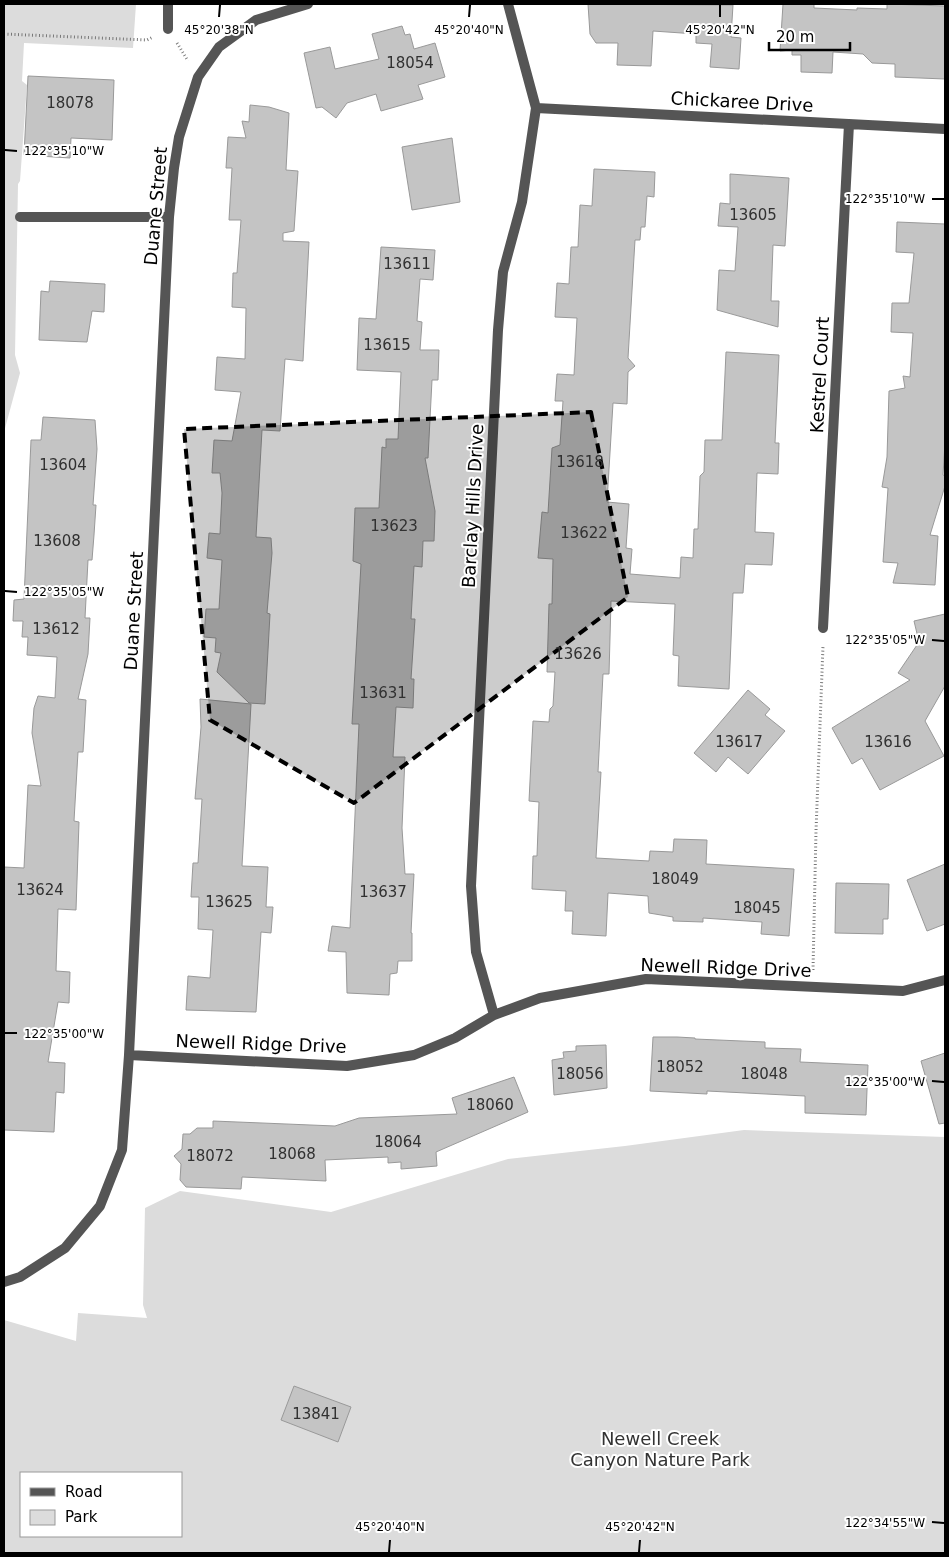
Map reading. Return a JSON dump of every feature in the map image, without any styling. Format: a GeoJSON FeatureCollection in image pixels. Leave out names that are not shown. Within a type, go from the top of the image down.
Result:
{"type":"FeatureCollection","features":[{"type":"Feature","properties":{"kind":"street"},"geometry":{"type":"LineString","coordinates":[[168,4],[168,29]]}},
{"type":"Feature","properties":{"kind":"street","name":"Duane Street"},"geometry":{"type":"LineString","coordinates":[[4,1282],[20,1277],[65,1248],[100,1206],[122,1150],[129,1056],[169,217],[179,137],[198,76],[219,48],[256,20],[308,4]]}},
{"type":"Feature","properties":{"kind":"street","name":"Barclay Hills Drive"},"geometry":{"type":"LineString","coordinates":[[494,1015],[476,952],[471,886],[498,330],[503,272],[522,202],[536,108],[508,4]]}},
{"type":"Feature","properties":{"kind":"street","name":"Chickaree Drive"},"geometry":{"type":"LineString","coordinates":[[536,108],[945,129]]}},
{"type":"Feature","properties":{"kind":"street","name":"Kestrel Court"},"geometry":{"type":"LineString","coordinates":[[823,628],[849,124]]}},
{"type":"Feature","properties":{"kind":"street"},"geometry":{"type":"LineString","coordinates":[[20,217],[169,217]]}},
{"type":"Feature","properties":{"kind":"street","name":"Newell Ridge Drive"},"geometry":{"type":"LineString","coordinates":[[129,1056],[347,1066],[414,1054],[455,1038],[494,1015],[540,998],[646,979],[903,991],[945,980]]}},
{"type":"Feature","properties":{"kind":"path"},"geometry":{"type":"LineString","coordinates":[[4,34],[147,40],[168,29],[198,76]]}},
{"type":"Feature","properties":{"kind":"path"},"geometry":{"type":"LineString","coordinates":[[813,986],[823,628]]}},
{"type":"Feature","properties":{"kind":"highlighted area"},"geometry":{"type":"Polygon","coordinates":[[[591,412],[628,597],[354,803],[210,720],[184,429],[591,412]]]}},
{"type":"Feature","properties":{"kind":"green space"},"geometry":{"type":"Polygon","coordinates":[[[4,4],[136,4],[133,48],[24,43],[22,81],[27,85],[20,181],[18,184],[15,355],[20,373],[4,432],[4,4]]]}},
{"type":"Feature","properties":{"kind":"green space","name":"Newell Creek Canyon Nature Park"},"geometry":{"type":"Polygon","coordinates":[[[744,1130],[945,1137],[945,1553],[4,1553],[4,1320],[76,1341],[78,1313],[147,1318],[143,1305],[145,1208],[180,1191],[331,1212],[508,1159],[744,1130]]]}},
{"type":"Feature","properties":{"kind":"building"},"geometry":{"type":"Polygon","coordinates":[[[588,4],[733,5],[731,37],[741,38],[739,69],[710,67],[712,44],[696,43],[696,34],[653,31],[651,66],[617,65],[618,43],[596,43],[590,34],[588,4]]]}},
{"type":"Feature","properties":{"kind":"building"},"geometry":{"type":"Polygon","coordinates":[[[783,4],[814,4],[814,8],[857,10],[857,8],[887,9],[887,4],[945,6],[945,79],[895,77],[895,64],[872,63],[863,54],[833,52],[832,73],[801,72],[801,55],[792,55],[792,50],[780,51],[783,4]]]}},
{"type":"Feature","properties":{"kind":"building"},"geometry":{"type":"Polygon","coordinates":[[[402,26],[405,35],[410,34],[414,49],[435,43],[445,77],[418,85],[423,99],[381,111],[376,94],[347,103],[336,118],[322,107],[316,108],[304,53],[330,47],[335,69],[379,59],[372,34],[402,26]]]}},
{"type":"Feature","properties":{"kind":"building"},"geometry":{"type":"Polygon","coordinates":[[[28,76],[114,80],[112,140],[71,138],[70,158],[24,155],[28,76]]]}},
{"type":"Feature","properties":{"kind":"building"},"geometry":{"type":"Polygon","coordinates":[[[250,105],[269,107],[289,113],[286,170],[298,171],[294,231],[283,233],[283,241],[309,242],[303,361],[285,359],[280,431],[262,430],[256,537],[271,538],[272,553],[267,613],[270,614],[265,704],[249,703],[217,672],[221,653],[215,652],[216,638],[204,637],[206,609],[219,609],[222,560],[207,558],[209,533],[220,534],[222,493],[220,473],[212,473],[214,440],[232,441],[241,392],[215,390],[217,357],[245,359],[246,308],[232,307],[233,273],[237,273],[241,220],[229,220],[232,168],[226,168],[228,137],[246,138],[242,121],[249,122],[250,105]]]}},
{"type":"Feature","properties":{"kind":"building"},"geometry":{"type":"Polygon","coordinates":[[[452,138],[460,202],[412,210],[402,147],[452,138]]]}},
{"type":"Feature","properties":{"kind":"building"},"geometry":{"type":"Polygon","coordinates":[[[594,169],[655,172],[654,197],[647,196],[645,227],[641,227],[640,240],[635,240],[628,358],[635,366],[628,372],[627,404],[613,403],[607,502],[629,504],[626,548],[632,549],[630,574],[680,578],[681,557],[693,558],[694,529],[698,529],[700,476],[704,472],[705,440],[722,440],[726,352],[779,355],[775,443],[779,443],[778,474],[757,473],[755,532],[774,533],[772,565],[745,564],[743,593],[733,593],[729,689],[678,686],[679,656],[673,655],[675,604],[611,601],[609,674],[603,674],[598,772],[601,772],[596,858],[649,861],[650,851],[673,852],[674,839],[707,840],[706,864],[794,869],[789,936],[761,934],[762,922],[703,918],[703,922],[673,921],[673,917],[649,913],[648,896],[608,893],[606,936],[572,934],[573,911],[565,911],[566,891],[532,889],[533,856],[537,856],[539,802],[529,801],[533,721],[549,722],[550,709],[553,706],[555,672],[547,672],[549,604],[552,604],[553,559],[538,558],[542,512],[548,513],[552,448],[560,445],[563,401],[555,401],[557,374],[574,375],[577,318],[555,317],[557,283],[569,284],[571,247],[578,247],[580,205],[592,206],[594,169]]]}},
{"type":"Feature","properties":{"kind":"building"},"geometry":{"type":"Polygon","coordinates":[[[730,174],[789,178],[785,246],[773,245],[771,301],[779,301],[778,327],[717,310],[719,270],[735,271],[738,227],[718,226],[720,203],[730,204],[730,174]]]}},
{"type":"Feature","properties":{"kind":"building"},"geometry":{"type":"Polygon","coordinates":[[[897,222],[945,224],[945,443],[943,475],[945,476],[945,486],[930,535],[938,536],[935,585],[893,583],[898,563],[883,562],[888,488],[882,487],[887,457],[889,391],[905,388],[903,376],[910,377],[913,333],[891,332],[892,303],[909,303],[914,253],[896,252],[897,222]]]}},
{"type":"Feature","properties":{"kind":"building"},"geometry":{"type":"Polygon","coordinates":[[[381,247],[435,250],[433,280],[420,279],[417,321],[422,322],[420,350],[439,350],[438,380],[432,380],[428,458],[425,458],[435,511],[434,541],[423,541],[422,567],[414,566],[411,619],[415,619],[411,679],[414,679],[413,708],[396,707],[393,757],[405,757],[402,828],[405,874],[414,874],[411,933],[412,961],[398,961],[397,973],[390,974],[389,995],[347,993],[346,952],[328,951],[332,926],[350,928],[359,724],[352,724],[361,564],[353,561],[355,508],[379,508],[382,447],[386,448],[386,439],[398,439],[401,372],[357,370],[359,318],[376,319],[381,247]]]}},
{"type":"Feature","properties":{"kind":"building"},"geometry":{"type":"Polygon","coordinates":[[[50,281],[105,284],[104,312],[92,311],[87,342],[39,340],[41,291],[49,292],[50,281]]]}},
{"type":"Feature","properties":{"kind":"building"},"geometry":{"type":"Polygon","coordinates":[[[43,417],[95,420],[97,449],[93,505],[96,505],[94,535],[92,560],[88,560],[85,618],[90,618],[88,654],[78,699],[86,700],[83,752],[78,752],[74,821],[79,822],[76,910],[58,909],[56,971],[70,972],[69,1003],[58,1002],[48,1062],[65,1063],[64,1093],[56,1092],[54,1132],[4,1130],[4,867],[24,868],[28,785],[41,786],[32,733],[34,708],[38,696],[55,698],[57,657],[27,655],[28,637],[22,637],[23,621],[13,621],[14,600],[24,599],[31,440],[41,440],[43,417]]]}},
{"type":"Feature","properties":{"kind":"building"},"geometry":{"type":"Polygon","coordinates":[[[945,614],[945,686],[925,721],[944,756],[880,790],[862,758],[852,764],[832,728],[910,680],[898,673],[919,642],[914,621],[945,614]]]}},
{"type":"Feature","properties":{"kind":"building"},"geometry":{"type":"Polygon","coordinates":[[[748,690],[770,709],[765,715],[785,731],[748,774],[728,757],[716,772],[694,753],[748,690]]]}},
{"type":"Feature","properties":{"kind":"building"},"geometry":{"type":"Polygon","coordinates":[[[200,699],[251,704],[242,866],[268,867],[266,907],[273,907],[271,933],[261,932],[256,1012],[186,1010],[188,976],[210,978],[213,930],[198,929],[199,897],[191,897],[193,863],[198,863],[202,799],[195,799],[201,727],[200,699]]]}},
{"type":"Feature","properties":{"kind":"building"},"geometry":{"type":"Polygon","coordinates":[[[945,864],[945,924],[927,931],[907,880],[945,864]]]}},
{"type":"Feature","properties":{"kind":"building"},"geometry":{"type":"Polygon","coordinates":[[[836,883],[889,884],[888,919],[883,919],[883,934],[835,933],[836,883]]]}},
{"type":"Feature","properties":{"kind":"building"},"geometry":{"type":"Polygon","coordinates":[[[653,1037],[765,1042],[765,1048],[801,1049],[800,1062],[868,1065],[866,1115],[805,1113],[805,1096],[707,1091],[707,1094],[650,1091],[653,1037]]]}},
{"type":"Feature","properties":{"kind":"building"},"geometry":{"type":"Polygon","coordinates":[[[606,1045],[607,1088],[554,1095],[552,1060],[564,1058],[563,1052],[576,1051],[576,1046],[606,1045]]]}},
{"type":"Feature","properties":{"kind":"building"},"geometry":{"type":"Polygon","coordinates":[[[945,1053],[945,1123],[939,1124],[921,1061],[945,1053]]]}},
{"type":"Feature","properties":{"kind":"building"},"geometry":{"type":"Polygon","coordinates":[[[514,1077],[528,1112],[436,1152],[437,1166],[401,1169],[401,1162],[388,1163],[388,1157],[325,1160],[326,1181],[242,1177],[241,1189],[186,1187],[180,1180],[181,1164],[174,1156],[182,1149],[183,1134],[190,1134],[197,1128],[213,1128],[213,1121],[335,1126],[359,1118],[457,1114],[452,1098],[514,1077]]]}},
{"type":"Feature","properties":{"kind":"building"},"geometry":{"type":"Polygon","coordinates":[[[294,1386],[351,1407],[338,1442],[281,1420],[294,1386]]]}}]}
